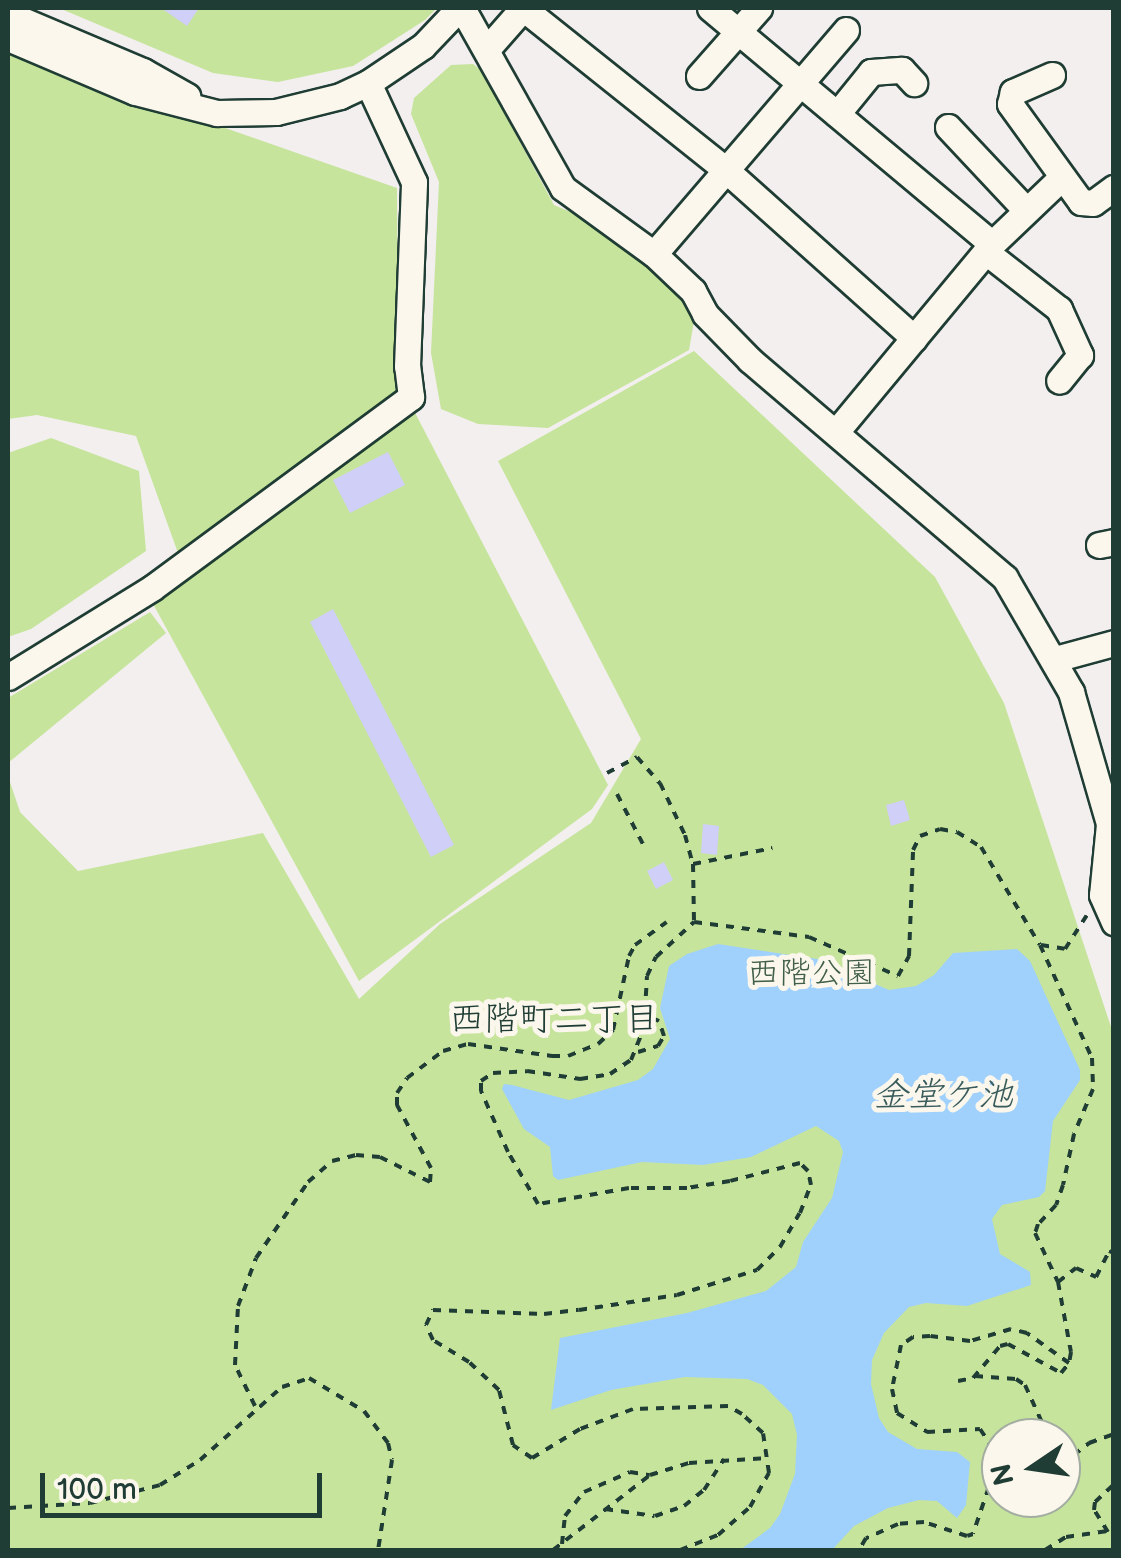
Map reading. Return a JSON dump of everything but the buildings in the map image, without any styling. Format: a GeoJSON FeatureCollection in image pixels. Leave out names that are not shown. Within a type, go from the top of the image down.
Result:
{"type":"FeatureCollection","features":[{"type":"Feature","properties":{"kind":"street"},"geometry":{"type":"LineString","coordinates":[[8,38],[135,92],[218,113],[276,112],[340,96],[368,83],[423,46],[461,8],[563,188],[654,254],[693,291],[705,314],[750,360],[1005,578],[1055,659],[1102,748],[1110,824],[1110,855],[1102,895],[1114,922]]}},
{"type":"Feature","properties":{"kind":"street"},"geometry":{"type":"LineString","coordinates":[[487,49],[523,8],[728,171],[914,338]]}},
{"type":"Feature","properties":{"kind":"street"},"geometry":{"type":"LineString","coordinates":[[710,8],[1059,309],[1080,355],[1059,381]]}},
{"type":"Feature","properties":{"kind":"street"},"geometry":{"type":"LineString","coordinates":[[699,76],[758,8]]}},
{"type":"Feature","properties":{"kind":"street"},"geometry":{"type":"LineString","coordinates":[[8,14],[142,71],[218,113]]}},
{"type":"Feature","properties":{"kind":"street"},"geometry":{"type":"LineString","coordinates":[[654,254],[846,30]]}},
{"type":"Feature","properties":{"kind":"street"},"geometry":{"type":"LineString","coordinates":[[837,114],[871,72],[902,70],[914,83]]}},
{"type":"Feature","properties":{"kind":"street"},"geometry":{"type":"LineString","coordinates":[[1052,76],[1013,92],[1010,104],[1082,202],[1093,203],[1114,188]]}},
{"type":"Feature","properties":{"kind":"street"},"geometry":{"type":"LineString","coordinates":[[8,678],[152,588],[411,397],[407,366],[414,182],[368,83]]}},
{"type":"Feature","properties":{"kind":"street"},"geometry":{"type":"LineString","coordinates":[[948,126],[1025,209]]}},
{"type":"Feature","properties":{"kind":"street"},"geometry":{"type":"LineString","coordinates":[[836,432],[989,248],[1061,178]]}},
{"type":"Feature","properties":{"kind":"street"},"geometry":{"type":"LineString","coordinates":[[1055,659],[1114,643]]}},
{"type":"Feature","properties":{"kind":"path"},"geometry":{"type":"LineString","coordinates":[[607,773],[637,756],[648,763],[679,820],[692,864],[694,922],[656,957],[647,976],[645,1015],[636,1052]]}},
{"type":"Feature","properties":{"kind":"path"},"geometry":{"type":"LineString","coordinates":[[617,794],[644,846]]}},
{"type":"Feature","properties":{"kind":"path"},"geometry":{"type":"LineString","coordinates":[[694,922],[808,937],[898,976],[909,956],[913,850],[920,836],[940,829],[957,832],[981,847],[1040,945],[1092,1058],[1093,1089],[1074,1134],[1056,1205],[1035,1233],[1058,1282],[1068,1323],[1069,1363],[1061,1373],[1008,1344],[1000,1346],[974,1376]]}},
{"type":"Feature","properties":{"kind":"path"},"geometry":{"type":"LineString","coordinates":[[692,864],[772,848]]}},
{"type":"Feature","properties":{"kind":"path"},"geometry":{"type":"LineString","coordinates":[[1040,945],[1065,949],[1102,895]]}},
{"type":"Feature","properties":{"kind":"path"},"geometry":{"type":"LineString","coordinates":[[255,1406],[235,1366],[241,1296],[256,1258],[308,1182],[332,1161],[356,1155],[380,1157],[430,1182],[431,1168],[397,1105],[397,1093],[407,1078],[443,1051],[468,1044],[568,1056],[598,1044],[613,1030],[629,956],[635,946],[667,922]]}},
{"type":"Feature","properties":{"kind":"path"},"geometry":{"type":"LineString","coordinates":[[645,1015],[659,1020],[666,1034],[658,1046],[636,1052],[610,1074],[580,1079],[527,1071],[493,1074],[481,1081],[480,1091],[528,1192],[538,1204],[628,1188],[688,1188],[800,1163],[808,1171],[810,1184],[780,1247],[757,1270],[677,1295],[544,1314],[433,1310],[426,1325],[433,1340],[469,1362],[499,1390],[513,1444],[532,1458],[580,1429],[633,1409],[728,1406],[742,1414],[763,1433],[769,1472],[750,1507],[718,1535],[680,1550]]}},
{"type":"Feature","properties":{"kind":"path"},"geometry":{"type":"LineString","coordinates":[[1058,1282],[1076,1268],[1096,1278],[1109,1251],[1114,1253]]}},
{"type":"Feature","properties":{"kind":"path"},"geometry":{"type":"LineString","coordinates":[[859,1550],[866,1538],[898,1524],[924,1522],[966,1536],[973,1534],[999,1457],[980,1430],[927,1432],[897,1414],[892,1389],[902,1345],[913,1337],[970,1341],[1010,1329],[1028,1333],[1069,1363]]}},
{"type":"Feature","properties":{"kind":"path"},"geometry":{"type":"LineString","coordinates":[[958,1381],[974,1376],[1007,1377],[1025,1385],[1040,1418]]}},
{"type":"Feature","properties":{"kind":"path"},"geometry":{"type":"LineString","coordinates":[[8,1508],[90,1503],[160,1485],[200,1460],[255,1406],[282,1386],[308,1378],[364,1411],[388,1443],[392,1460],[378,1550]]}},
{"type":"Feature","properties":{"kind":"path"},"geometry":{"type":"LineString","coordinates":[[1081,1449],[1114,1434]]}},
{"type":"Feature","properties":{"kind":"path"},"geometry":{"type":"LineString","coordinates":[[553,1550],[650,1476],[724,1459],[766,1458]]}},
{"type":"Feature","properties":{"kind":"path"},"geometry":{"type":"LineString","coordinates":[[605,1509],[634,1516],[668,1513],[696,1498],[724,1459]]}},
{"type":"Feature","properties":{"kind":"path"},"geometry":{"type":"LineString","coordinates":[[562,1544],[565,1516],[584,1492],[630,1472],[650,1476]]}},
{"type":"Feature","properties":{"kind":"path"},"geometry":{"type":"LineString","coordinates":[[1111,1531],[1094,1510],[1114,1484]]}},
{"type":"Feature","properties":{"kind":"path"},"geometry":{"type":"LineString","coordinates":[[1045,1550],[1066,1537],[1111,1531]]}},
{"type":"Feature","properties":{"kind":"green space"},"geometry":{"type":"Polygon","coordinates":[[[59,8],[437,8],[425,20],[353,66],[278,82],[213,73],[59,8]]]}},
{"type":"Feature","properties":{"kind":"green space"},"geometry":{"type":"Polygon","coordinates":[[[8,52],[397,188],[398,392],[178,553],[136,436],[37,415],[8,419],[8,52]]]}},
{"type":"Feature","properties":{"kind":"green space"},"geometry":{"type":"Polygon","coordinates":[[[473,64],[481,70],[554,205],[582,217],[675,283],[696,310],[689,350],[548,428],[478,424],[441,409],[431,353],[439,182],[411,114],[414,98],[451,65],[473,64]]]}},
{"type":"Feature","properties":{"kind":"green space","name":"西階公園"},"geometry":{"type":"Polygon","coordinates":[[[694,351],[935,577],[1004,703],[1113,1033],[1113,1550],[8,1550],[8,776],[20,812],[78,871],[263,833],[359,999],[440,924],[591,823],[641,739],[498,461],[694,351]]]}},
{"type":"Feature","properties":{"kind":"green space"},"geometry":{"type":"Polygon","coordinates":[[[411,405],[608,785],[592,809],[359,981],[152,602],[411,405]]]}},
{"type":"Feature","properties":{"kind":"green space"},"geometry":{"type":"Polygon","coordinates":[[[51,438],[139,471],[146,551],[31,629],[8,637],[8,453],[51,438]]]}},
{"type":"Feature","properties":{"kind":"green space"},"geometry":{"type":"Polygon","coordinates":[[[150,612],[166,633],[8,763],[8,698],[150,612]]]}},
{"type":"Feature","properties":{"kind":"water","name":"金堂ケ池"},"geometry":{"type":"Polygon","coordinates":[[[718,944],[817,959],[889,990],[916,986],[934,975],[953,953],[1017,949],[1030,961],[1080,1070],[1080,1080],[1053,1121],[1045,1191],[1039,1197],[1002,1205],[992,1219],[1000,1254],[1030,1272],[1031,1285],[967,1306],[926,1303],[909,1307],[884,1333],[872,1360],[871,1384],[879,1418],[888,1432],[917,1449],[957,1452],[970,1462],[966,1505],[957,1518],[937,1501],[919,1500],[888,1508],[854,1526],[832,1550],[740,1550],[770,1528],[780,1514],[795,1474],[797,1435],[792,1414],[763,1385],[747,1379],[685,1377],[611,1390],[551,1410],[560,1338],[687,1313],[766,1291],[796,1267],[803,1242],[832,1198],[843,1152],[839,1141],[816,1126],[751,1157],[703,1165],[642,1162],[558,1180],[553,1176],[550,1147],[524,1129],[502,1089],[504,1084],[512,1085],[569,1100],[638,1080],[653,1069],[670,1039],[660,1008],[669,966],[687,954],[718,944]]]}},
{"type":"Feature","properties":{"kind":"district","name":"西階町二丁目"},"geometry":{"type":"Point","coordinates":[554,1020]}}]}
